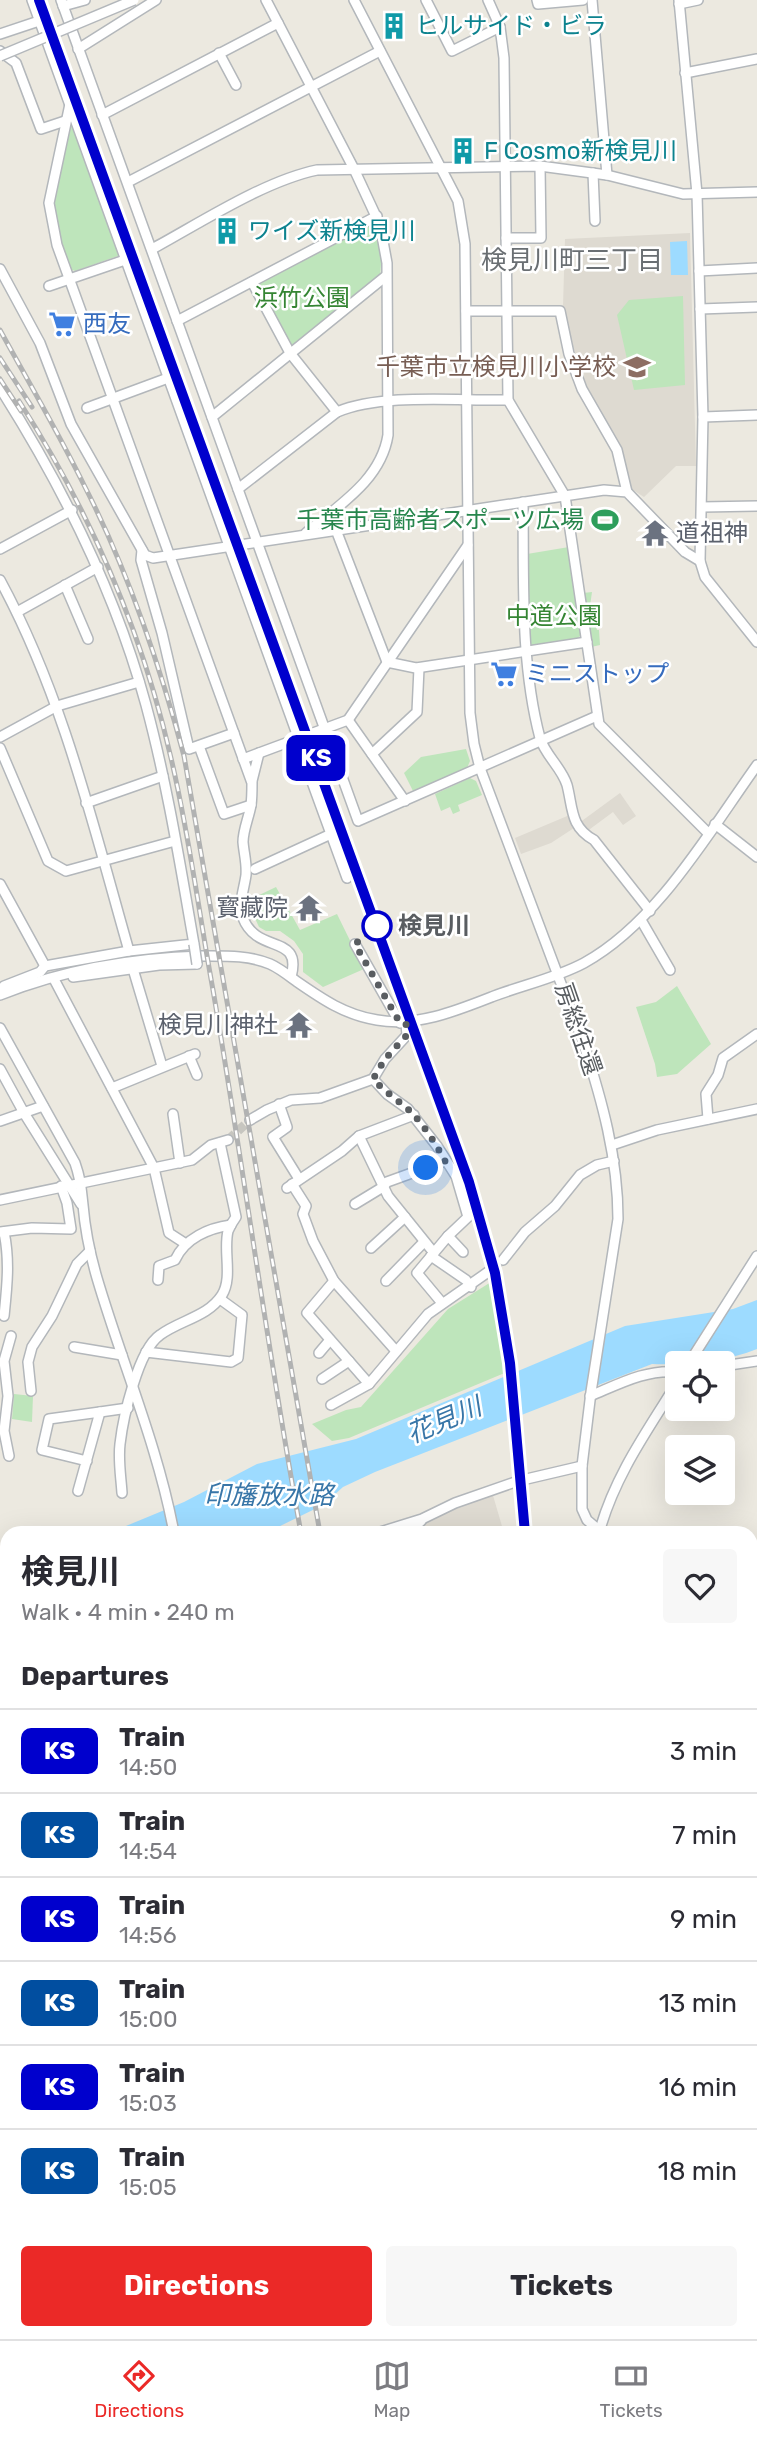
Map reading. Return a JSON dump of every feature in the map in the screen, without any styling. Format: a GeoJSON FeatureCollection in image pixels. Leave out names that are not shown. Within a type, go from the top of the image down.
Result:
{"type":"FeatureCollection","features":[{"type":"Feature","properties":{"kind":"street"},"geometry":{"type":"LineString","coordinates":[[32,0],[347,878]]}},
{"type":"Feature","properties":{"kind":"street"},"geometry":{"type":"LineString","coordinates":[[85,0],[62,3],[358,821],[597,716]]}},
{"type":"Feature","properties":{"kind":"street"},"geometry":{"type":"LineString","coordinates":[[0,56],[134,0]]}},
{"type":"Feature","properties":{"kind":"street"},"geometry":{"type":"LineString","coordinates":[[78,49],[156,0]]}},
{"type":"Feature","properties":{"kind":"street"},"geometry":{"type":"LineString","coordinates":[[266,0],[377,216],[386,250],[384,454],[375,471],[304,534]]}},
{"type":"Feature","properties":{"kind":"street"},"geometry":{"type":"LineString","coordinates":[[0,994],[40,979],[100,966],[159,957],[222,956],[259,959],[274,965],[337,1009],[376,1020],[403,1023],[462,1008],[557,974],[480,768],[470,713],[466,244],[463,222],[458,201],[354,0]]}},
{"type":"Feature","properties":{"kind":"street"},"geometry":{"type":"LineString","coordinates":[[426,0],[452,51],[500,27]]}},
{"type":"Feature","properties":{"kind":"street"},"geometry":{"type":"LineString","coordinates":[[488,0],[500,27],[504,58],[508,400],[565,496],[599,724],[708,833]]}},
{"type":"Feature","properties":{"kind":"street"},"geometry":{"type":"LineString","coordinates":[[537,0],[538,4],[583,0]]}},
{"type":"Feature","properties":{"kind":"street"},"geometry":{"type":"LineString","coordinates":[[592,0],[607,175]]}},
{"type":"Feature","properties":{"kind":"street"},"geometry":{"type":"LineString","coordinates":[[698,0],[679,2],[697,194],[703,417],[700,561],[705,577],[757,642]]}},
{"type":"Feature","properties":{"kind":"street"},"geometry":{"type":"LineString","coordinates":[[0,34],[39,21]]}},
{"type":"Feature","properties":{"kind":"street"},"geometry":{"type":"LineString","coordinates":[[102,114],[278,23]]}},
{"type":"Feature","properties":{"kind":"street"},"geometry":{"type":"LineString","coordinates":[[0,51],[16,63],[41,129],[65,121]]}},
{"type":"Feature","properties":{"kind":"street"},"geometry":{"type":"LineString","coordinates":[[128,182],[380,51]]}},
{"type":"Feature","properties":{"kind":"street"},"geometry":{"type":"LineString","coordinates":[[219,53],[236,85]]}},
{"type":"Feature","properties":{"kind":"street"},"geometry":{"type":"LineString","coordinates":[[685,73],[757,59]]}},
{"type":"Feature","properties":{"kind":"street"},"geometry":{"type":"LineString","coordinates":[[70,104],[49,203],[57,245],[252,783]]}},
{"type":"Feature","properties":{"kind":"street"},"geometry":{"type":"LineString","coordinates":[[506,238],[541,238],[540,166]]}},
{"type":"Feature","properties":{"kind":"street"},"geometry":{"type":"LineString","coordinates":[[152,249],[275,184],[298,174],[317,170],[540,166],[607,175],[683,194],[757,192]]}},
{"type":"Feature","properties":{"kind":"street"},"geometry":{"type":"LineString","coordinates":[[593,173],[595,221]]}},
{"type":"Feature","properties":{"kind":"street"},"geometry":{"type":"LineString","coordinates":[[177,321],[377,216]]}},
{"type":"Feature","properties":{"kind":"street"},"geometry":{"type":"LineString","coordinates":[[50,286],[125,260]]}},
{"type":"Feature","properties":{"kind":"street"},"geometry":{"type":"LineString","coordinates":[[699,271],[757,268]]}},
{"type":"Feature","properties":{"kind":"street"},"geometry":{"type":"LineString","coordinates":[[0,269],[40,343],[71,424],[145,555],[153,558],[604,490],[627,492]]}},
{"type":"Feature","properties":{"kind":"street"},"geometry":{"type":"LineString","coordinates":[[212,416],[386,276]]}},
{"type":"Feature","properties":{"kind":"street"},"geometry":{"type":"LineString","coordinates":[[252,282],[290,354],[337,412]]}},
{"type":"Feature","properties":{"kind":"street"},"geometry":{"type":"LineString","coordinates":[[700,309],[757,307]]}},
{"type":"Feature","properties":{"kind":"street"},"geometry":{"type":"LineString","coordinates":[[466,312],[560,310],[569,354],[582,389],[617,450],[627,492],[685,552],[700,561]]}},
{"type":"Feature","properties":{"kind":"street"},"geometry":{"type":"LineString","coordinates":[[87,408],[168,379]]}},
{"type":"Feature","properties":{"kind":"street"},"geometry":{"type":"LineString","coordinates":[[0,388],[72,510],[125,636],[163,776],[197,964],[159,965],[55,981],[9,996],[0,994]]}},
{"type":"Feature","properties":{"kind":"street"},"geometry":{"type":"LineString","coordinates":[[238,489],[337,412],[359,404],[386,401],[508,400]]}},
{"type":"Feature","properties":{"kind":"street"},"geometry":{"type":"LineString","coordinates":[[703,417],[757,415]]}},
{"type":"Feature","properties":{"kind":"street"},"geometry":{"type":"LineString","coordinates":[[523,502],[525,651],[541,741],[566,782],[571,809],[582,833],[594,840],[650,911]]}},
{"type":"Feature","properties":{"kind":"street"},"geometry":{"type":"LineString","coordinates":[[702,507],[757,506]]}},
{"type":"Feature","properties":{"kind":"street"},"geometry":{"type":"LineString","coordinates":[[0,549],[72,510]]}},
{"type":"Feature","properties":{"kind":"street"},"geometry":{"type":"LineString","coordinates":[[336,530],[387,663]]}},
{"type":"Feature","properties":{"kind":"street"},"geometry":{"type":"LineString","coordinates":[[243,759],[348,720],[468,545]]}},
{"type":"Feature","properties":{"kind":"street"},"geometry":{"type":"LineString","coordinates":[[142,550],[141,560],[162,633],[189,749],[234,733]]}},
{"type":"Feature","properties":{"kind":"street"},"geometry":{"type":"LineString","coordinates":[[17,612],[98,567]]}},
{"type":"Feature","properties":{"kind":"street"},"geometry":{"type":"LineString","coordinates":[[0,580],[17,612],[57,706],[129,951]]}},
{"type":"Feature","properties":{"kind":"street"},"geometry":{"type":"LineString","coordinates":[[65,585],[88,639]]}},
{"type":"Feature","properties":{"kind":"street"},"geometry":{"type":"LineString","coordinates":[[387,663],[419,668],[587,642]]}},
{"type":"Feature","properties":{"kind":"street"},"geometry":{"type":"LineString","coordinates":[[372,754],[417,712],[419,668]]}},
{"type":"Feature","properties":{"kind":"street"},"geometry":{"type":"LineString","coordinates":[[0,737],[57,706],[139,682]]}},
{"type":"Feature","properties":{"kind":"street"},"geometry":{"type":"LineString","coordinates":[[348,720],[405,801]]}},
{"type":"Feature","properties":{"kind":"street"},"geometry":{"type":"LineString","coordinates":[[199,746],[225,814],[251,805]]}},
{"type":"Feature","properties":{"kind":"street"},"geometry":{"type":"LineString","coordinates":[[0,748],[48,860],[66,871],[175,841]]}},
{"type":"Feature","properties":{"kind":"street"},"geometry":{"type":"LineString","coordinates":[[259,753],[243,841],[247,858],[240,906],[243,919],[256,936],[284,947],[292,954],[295,963],[291,977]]}},
{"type":"Feature","properties":{"kind":"street","name":"房総往還"},"geometry":{"type":"LineString","coordinates":[[590,1394],[618,1219],[614,1161],[597,1085],[557,974],[582,964],[609,947],[650,911],[757,765]]}},
{"type":"Feature","properties":{"kind":"street"},"geometry":{"type":"LineString","coordinates":[[86,803],[163,776]]}},
{"type":"Feature","properties":{"kind":"street"},"geometry":{"type":"LineString","coordinates":[[715,824],[757,857]]}},
{"type":"Feature","properties":{"kind":"street"},"geometry":{"type":"LineString","coordinates":[[255,869],[331,834]]}},
{"type":"Feature","properties":{"kind":"street"},"geometry":{"type":"LineString","coordinates":[[0,884],[45,966]]}},
{"type":"Feature","properties":{"kind":"street"},"geometry":{"type":"LineString","coordinates":[[641,920],[670,970]]}},
{"type":"Feature","properties":{"kind":"street"},"geometry":{"type":"LineString","coordinates":[[0,994],[4,986],[40,972],[45,966],[129,951],[194,944]]}},
{"type":"Feature","properties":{"kind":"street"},"geometry":{"type":"LineString","coordinates":[[250,1120],[291,1100],[320,1098],[373,1079],[385,1059],[407,1035],[403,1023],[355,944]]}},
{"type":"Feature","properties":{"kind":"street"},"geometry":{"type":"LineString","coordinates":[[133,969],[162,1066]]}},
{"type":"Feature","properties":{"kind":"street"},"geometry":{"type":"LineString","coordinates":[[55,981],[154,1168],[169,1234],[186,1244]]}},
{"type":"Feature","properties":{"kind":"street"},"geometry":{"type":"LineString","coordinates":[[0,1028],[75,1163],[82,1184],[90,1251],[134,1386],[173,1526]]}},
{"type":"Feature","properties":{"kind":"street"},"geometry":{"type":"LineString","coordinates":[[708,1119],[706,1094],[718,1075],[723,1058],[757,1034]]}},
{"type":"Feature","properties":{"kind":"street"},"geometry":{"type":"LineString","coordinates":[[112,1088],[192,1055],[197,1075]]}},
{"type":"Feature","properties":{"kind":"street"},"geometry":{"type":"LineString","coordinates":[[0,1069],[65,1186],[83,1205]]}},
{"type":"Feature","properties":{"kind":"street"},"geometry":{"type":"LineString","coordinates":[[373,1079],[414,1115],[456,1176],[468,1217],[417,1273],[442,1303]]}},
{"type":"Feature","properties":{"kind":"street"},"geometry":{"type":"LineString","coordinates":[[279,1104],[287,1127],[273,1137],[292,1184],[306,1206],[303,1214],[313,1241],[334,1281],[396,1351]]}},
{"type":"Feature","properties":{"kind":"street"},"geometry":{"type":"LineString","coordinates":[[0,1121],[43,1106]]}},
{"type":"Feature","properties":{"kind":"street"},"geometry":{"type":"LineString","coordinates":[[612,1145],[657,1130],[757,1109]]}},
{"type":"Feature","properties":{"kind":"street"},"geometry":{"type":"LineString","coordinates":[[173,1114],[180,1163]]}},
{"type":"Feature","properties":{"kind":"street"},"geometry":{"type":"LineString","coordinates":[[292,1184],[342,1151],[359,1136],[414,1115]]}},
{"type":"Feature","properties":{"kind":"street"},"geometry":{"type":"LineString","coordinates":[[359,1136],[383,1188],[433,1255],[472,1287]]}},
{"type":"Feature","properties":{"kind":"street"},"geometry":{"type":"LineString","coordinates":[[0,1200],[192,1160],[211,1145],[224,1141],[236,1217],[228,1235],[225,1290],[207,1311],[163,1332],[154,1339],[146,1352],[134,1386],[120,1444],[122,1493]]}},
{"type":"Feature","properties":{"kind":"street"},"geometry":{"type":"LineString","coordinates":[[355,1204],[383,1188],[387,1182],[445,1161]]}},
{"type":"Feature","properties":{"kind":"street"},"geometry":{"type":"LineString","coordinates":[[503,1260],[525,1232],[555,1206],[576,1179],[597,1165],[614,1161]]}},
{"type":"Feature","properties":{"kind":"street"},"geometry":{"type":"LineString","coordinates":[[4,1316],[9,1255],[2,1232],[32,1228],[71,1229],[65,1186]]}},
{"type":"Feature","properties":{"kind":"street"},"geometry":{"type":"LineString","coordinates":[[371,1248],[405,1217]]}},
{"type":"Feature","properties":{"kind":"street"},"geometry":{"type":"LineString","coordinates":[[158,1280],[159,1266],[175,1260],[180,1249],[186,1244],[213,1227],[231,1225]]}},
{"type":"Feature","properties":{"kind":"street"},"geometry":{"type":"LineString","coordinates":[[448,1236],[463,1252]]}},
{"type":"Feature","properties":{"kind":"street"},"geometry":{"type":"LineString","coordinates":[[386,1281],[424,1242]]}},
{"type":"Feature","properties":{"kind":"street"},"geometry":{"type":"LineString","coordinates":[[31,1391],[28,1362],[32,1347],[52,1316],[78,1264],[90,1251]]}},
{"type":"Feature","properties":{"kind":"street"},"geometry":{"type":"LineString","coordinates":[[698,1351],[757,1256]]}},
{"type":"Feature","properties":{"kind":"street"},"geometry":{"type":"LineString","coordinates":[[331,1405],[369,1384],[428,1314],[472,1287],[488,1272]]}},
{"type":"Feature","properties":{"kind":"street"},"geometry":{"type":"LineString","coordinates":[[334,1281],[307,1313],[369,1384]]}},
{"type":"Feature","properties":{"kind":"street"},"geometry":{"type":"LineString","coordinates":[[146,1352],[232,1362],[238,1358],[242,1315],[220,1298]]}},
{"type":"Feature","properties":{"kind":"street"},"geometry":{"type":"LineString","coordinates":[[9,1456],[4,1431],[8,1396],[3,1380],[4,1360],[11,1336]]}},
{"type":"Feature","properties":{"kind":"street"},"geometry":{"type":"LineString","coordinates":[[319,1353],[330,1340]]}},
{"type":"Feature","properties":{"kind":"street"},"geometry":{"type":"LineString","coordinates":[[74,1347],[122,1355]]}},
{"type":"Feature","properties":{"kind":"street"},"geometry":{"type":"LineString","coordinates":[[322,1379],[349,1361]]}},
{"type":"Feature","properties":{"kind":"street"},"geometry":{"type":"LineString","coordinates":[[735,1364],[757,1361]]}},
{"type":"Feature","properties":{"kind":"street"},"geometry":{"type":"LineString","coordinates":[[593,1526],[582,1509],[582,1466],[590,1394],[653,1371],[665,1371]]}},
{"type":"Feature","properties":{"kind":"street"},"geometry":{"type":"LineString","coordinates":[[601,1526],[622,1473],[665,1403]]}},
{"type":"Feature","properties":{"kind":"street"},"geometry":{"type":"LineString","coordinates":[[87,1461],[42,1450],[49,1419],[128,1408]]}},
{"type":"Feature","properties":{"kind":"street"},"geometry":{"type":"LineString","coordinates":[[78,1491],[100,1412]]}},
{"type":"Feature","properties":{"kind":"street"},"geometry":{"type":"LineString","coordinates":[[401,1526],[422,1520],[455,1503],[518,1481],[582,1466]]}},
{"type":"Feature","properties":{"kind":"street"},"geometry":{"type":"LineString","coordinates":[[416,1526],[422,1520]]}},
{"type":"Feature","properties":{"kind":"shaded area","name":"千葉市立検見川小学校"},"geometry":{"type":"Polygon","coordinates":[[[690,233],[696,466],[676,466],[644,497],[633,490],[630,484],[621,449],[586,388],[573,346],[563,306],[565,239],[690,233]]]}},
{"type":"Feature","properties":{"kind":"shaded area"},"geometry":{"type":"Polygon","coordinates":[[[620,793],[636,816],[623,825],[613,812],[586,832],[579,823],[620,793]]]}},
{"type":"Feature","properties":{"kind":"shaded area"},"geometry":{"type":"Polygon","coordinates":[[[572,814],[577,826],[551,843],[521,854],[515,838],[572,814]]]}},
{"type":"Feature","properties":{"kind":"shaded area"},"geometry":{"type":"Polygon","coordinates":[[[492,1492],[502,1526],[420,1526],[430,1518],[492,1492]]]}},
{"type":"Feature","properties":{"kind":"green space"},"geometry":{"type":"Polygon","coordinates":[[[72,123],[119,252],[118,256],[75,271],[70,269],[61,243],[54,205],[69,124],[72,123]]]}},
{"type":"Feature","properties":{"kind":"green space","name":"浜竹公園"},"geometry":{"type":"Polygon","coordinates":[[[371,224],[377,226],[382,252],[380,277],[294,346],[289,345],[258,287],[259,282],[371,224]]]}},
{"type":"Feature","properties":{"kind":"green space"},"geometry":{"type":"Polygon","coordinates":[[[683,296],[685,385],[634,390],[617,315],[629,300],[683,296]]]}},
{"type":"Feature","properties":{"kind":"green space","name":"中道公園"},"geometry":{"type":"Polygon","coordinates":[[[569,547],[582,633],[578,639],[532,646],[528,643],[527,554],[569,547]]]}},
{"type":"Feature","properties":{"kind":"green space"},"geometry":{"type":"Polygon","coordinates":[[[592,592],[590,606],[599,630],[600,645],[591,647],[583,593],[592,592]]]}},
{"type":"Feature","properties":{"kind":"green space"},"geometry":{"type":"Polygon","coordinates":[[[466,749],[470,761],[467,768],[413,791],[404,773],[421,757],[466,749]]]}},
{"type":"Feature","properties":{"kind":"green space"},"geometry":{"type":"Polygon","coordinates":[[[470,778],[476,781],[482,795],[458,805],[460,811],[453,814],[450,807],[441,811],[435,794],[470,778]]]}},
{"type":"Feature","properties":{"kind":"green space"},"geometry":{"type":"Polygon","coordinates":[[[276,887],[300,930],[337,914],[364,969],[323,987],[303,972],[303,954],[294,941],[280,931],[266,931],[259,927],[252,912],[253,898],[276,887]]]}},
{"type":"Feature","properties":{"kind":"green space"},"geometry":{"type":"Polygon","coordinates":[[[677,986],[711,1044],[677,1074],[657,1077],[636,1007],[656,1002],[677,986]]]}},
{"type":"Feature","properties":{"kind":"green space"},"geometry":{"type":"Polygon","coordinates":[[[491,1282],[507,1372],[349,1438],[332,1441],[312,1424],[361,1407],[448,1309],[491,1282]]]}},
{"type":"Feature","properties":{"kind":"green space"},"geometry":{"type":"Polygon","coordinates":[[[14,1394],[33,1396],[32,1422],[12,1419],[14,1394]]]}},
{"type":"Feature","properties":{"kind":"water"},"geometry":{"type":"Polygon","coordinates":[[[687,241],[688,275],[671,275],[670,242],[687,241]]]}},
{"type":"Feature","properties":{"kind":"water","name":"印旛放水路"},"geometry":{"type":"Polygon","coordinates":[[[757,1300],[757,1349],[735,1356],[735,1351],[665,1351],[665,1364],[652,1364],[375,1472],[343,1487],[323,1505],[280,1526],[126,1526],[184,1502],[257,1464],[356,1439],[625,1326],[733,1309],[757,1300]]]}},
{"type":"Feature","properties":{"kind":"tunnel"},"geometry":{"type":"LineString","coordinates":[[228,1140],[250,1120]]}},
{"type":"Feature","properties":{"kind":"tunnel"},"geometry":{"type":"LineString","coordinates":[[488,1272],[503,1260]]}},
{"type":"Feature","properties":{"kind":"railway"},"geometry":{"type":"LineString","coordinates":[[39,0],[469,1182],[495,1273],[510,1363],[524,1526]]}},
{"type":"Feature","properties":{"kind":"railway"},"geometry":{"type":"LineString","coordinates":[[0,330],[74,465],[115,550],[153,652],[184,756],[319,1526]]}},
{"type":"Feature","properties":{"kind":"railway"},"geometry":{"type":"LineString","coordinates":[[0,358],[32,407]]}},
{"type":"Feature","properties":{"kind":"railway"},"geometry":{"type":"LineString","coordinates":[[0,379],[21,411]]}},
{"type":"Feature","properties":{"kind":"railway"},"geometry":{"type":"LineString","coordinates":[[19,401],[68,485],[110,573],[145,664],[171,758],[194,874],[300,1526]]}},
{"type":"Feature","properties":{"kind":"train","name":"KS"},"geometry":{"type":"LineString","coordinates":[[39,0],[469,1182],[495,1273],[510,1363],[524,1526]]}},
{"type":"Feature","properties":{"kind":"place","name":"ヒルサイド・ビラ"},"geometry":{"type":"Point","coordinates":[394,26]}},
{"type":"Feature","properties":{"kind":"place","name":"F Cosmo新検見川"},"geometry":{"type":"Point","coordinates":[463,151]}},
{"type":"Feature","properties":{"kind":"place","name":"ワイズ新検見川"},"geometry":{"type":"Point","coordinates":[227,231]}},
{"type":"Feature","properties":{"kind":"place","name":"西友"},"geometry":{"type":"Point","coordinates":[62,324]}},
{"type":"Feature","properties":{"kind":"place","name":"千葉市立検見川小学校"},"geometry":{"type":"Point","coordinates":[637,367]}},
{"type":"Feature","properties":{"kind":"place","name":"千葉市高齢者スポーツ広場"},"geometry":{"type":"Point","coordinates":[605,520]}},
{"type":"Feature","properties":{"kind":"place","name":"道祖神"},"geometry":{"type":"Point","coordinates":[655,533]}},
{"type":"Feature","properties":{"kind":"place","name":"ミニストップ"},"geometry":{"type":"Point","coordinates":[504,674]}},
{"type":"Feature","properties":{"kind":"place","name":"寳藏院"},"geometry":{"type":"Point","coordinates":[309,908]}},
{"type":"Feature","properties":{"kind":"place","name":"検見川"},"geometry":{"type":"Point","coordinates":[377,926]}},
{"type":"Feature","properties":{"kind":"place","name":"検見川神社"},"geometry":{"type":"Point","coordinates":[299,1025]}},
{"type":"Feature","properties":{"kind":"district","name":"検見川町三丁目"},"geometry":{"type":"Point","coordinates":[572,260]}},
{"type":"Feature","properties":{"kind":"route"},"geometry":{"type":"LineString","coordinates":[[377,926],[355,944],[400,1023],[406,1024],[407,1035],[385,1059],[373,1079],[418,1119],[437,1146],[445,1161],[426,1168]]}},
{"type":"Feature","properties":{"kind":"water label","name":"花見川"},"geometry":{"type":"Point","coordinates":[444,1420]}}]}
